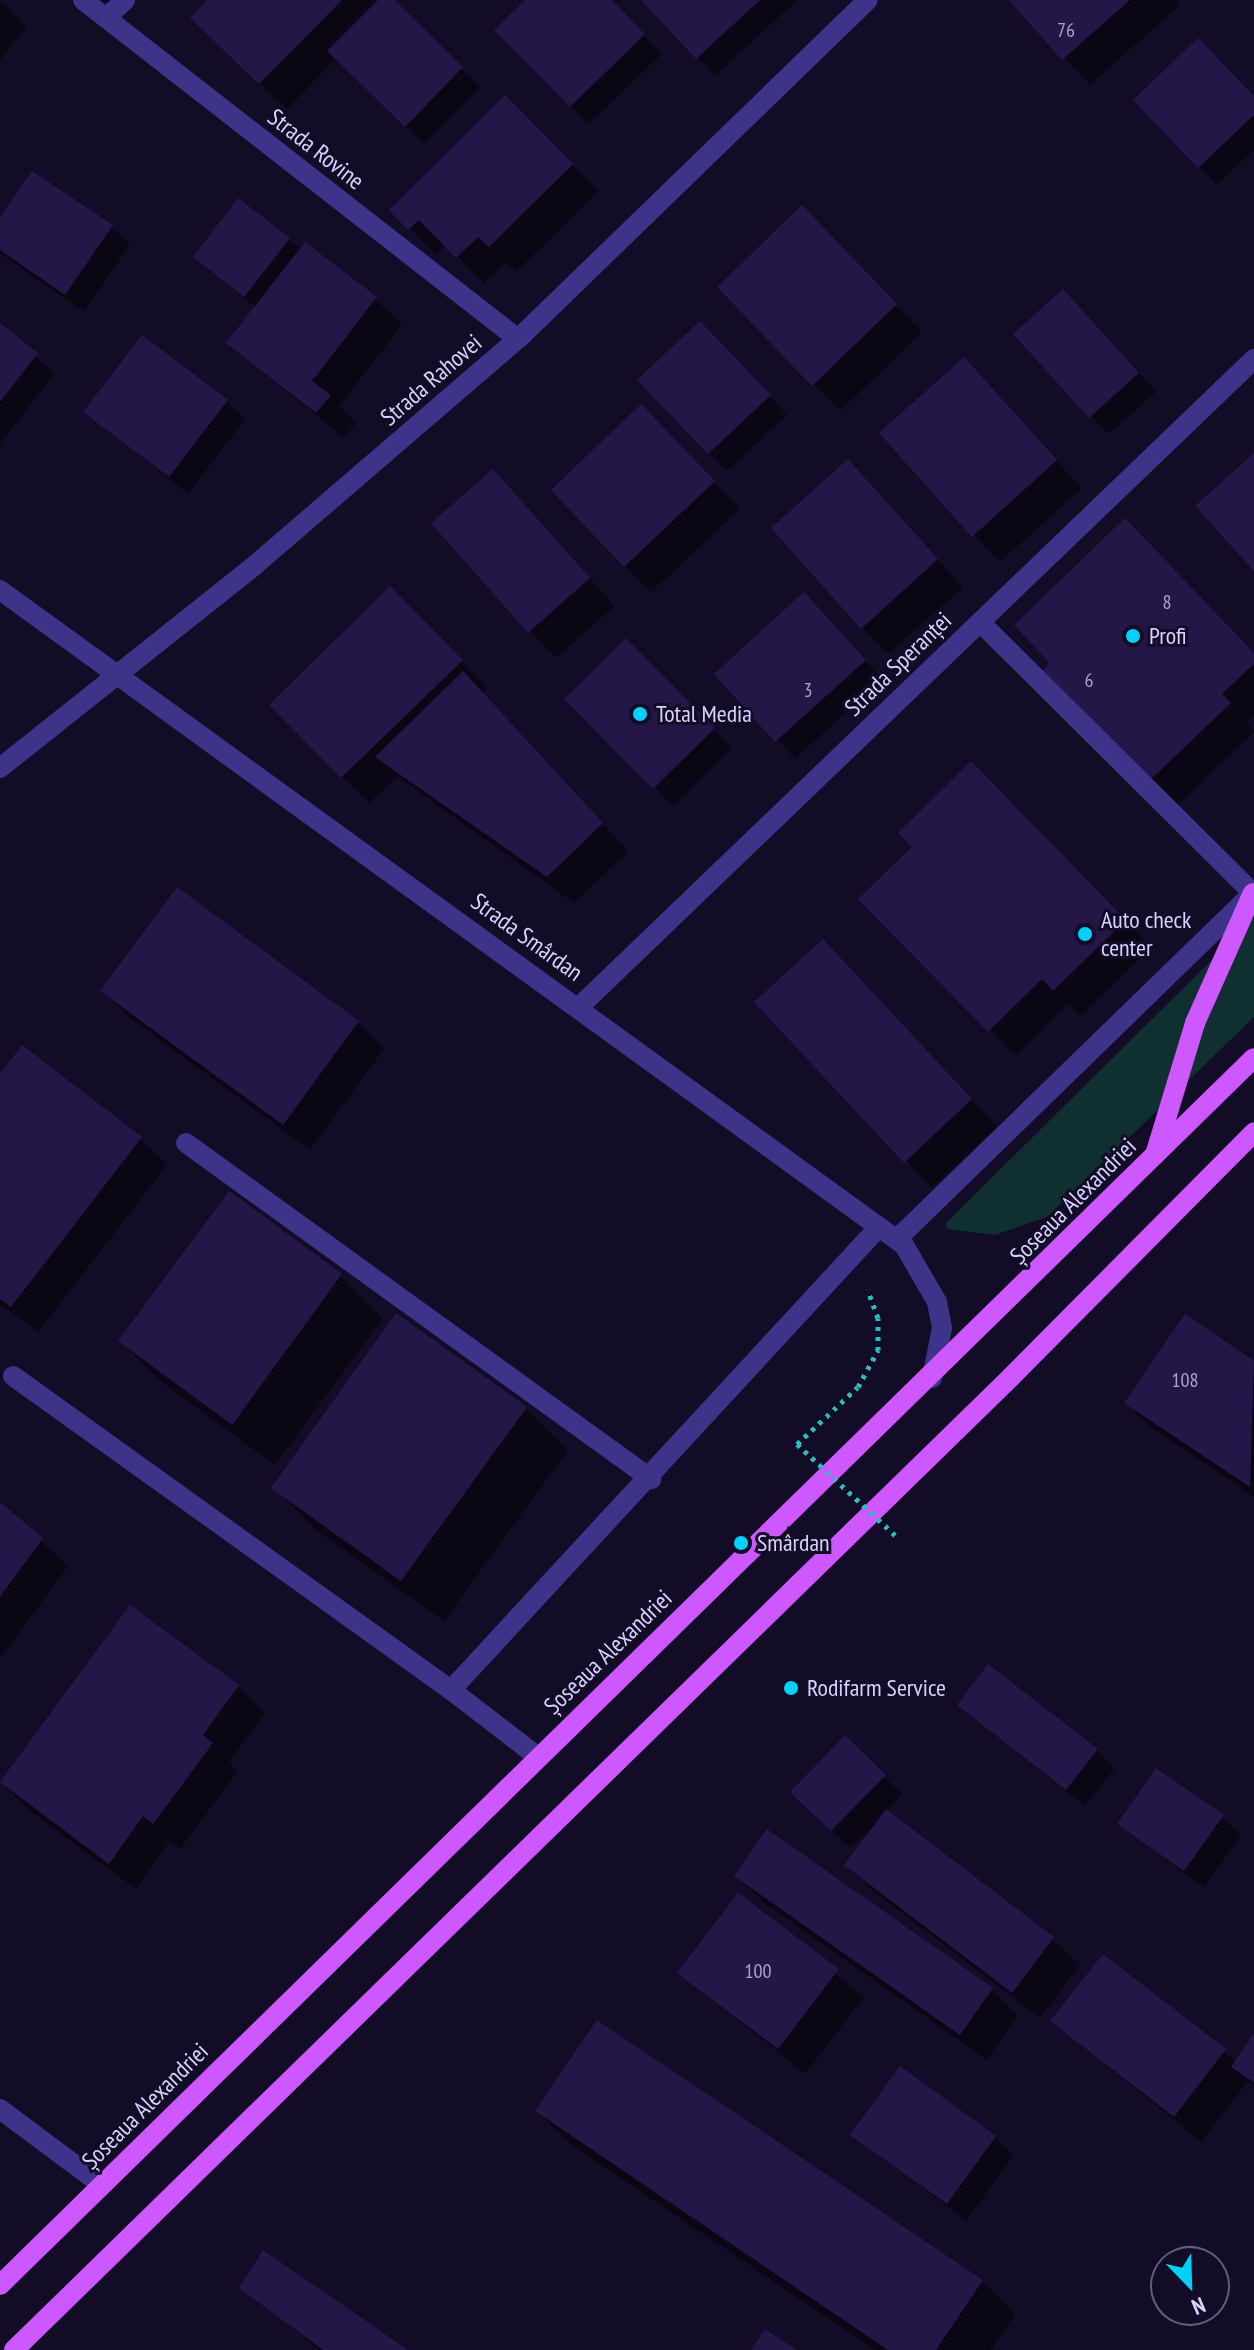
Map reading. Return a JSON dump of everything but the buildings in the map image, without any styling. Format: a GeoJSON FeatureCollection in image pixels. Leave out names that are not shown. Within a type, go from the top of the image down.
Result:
{"type":"FeatureCollection","features":[{"type":"Feature","properties":{"kind":"main road"},"geometry":{"type":"LineString","coordinates":[[1155,1156],[1195,1023],[1254,893]]}},
{"type":"Feature","properties":{"kind":"main road","name":"Șoseaua Alexandriei"},"geometry":{"type":"LineString","coordinates":[[0,2285],[538,1757],[931,1378],[1254,1058]]}},
{"type":"Feature","properties":{"kind":"main road"},"geometry":{"type":"LineString","coordinates":[[14,2350],[1011,1377],[1254,1132]]}},
{"type":"Feature","properties":{"kind":"street","name":"Strada Rovine"},"geometry":{"type":"LineString","coordinates":[[83,0],[518,339]]}},
{"type":"Feature","properties":{"kind":"street"},"geometry":{"type":"LineString","coordinates":[[106,18],[125,0]]}},
{"type":"Feature","properties":{"kind":"street","name":"Strada Rahovei"},"geometry":{"type":"LineString","coordinates":[[0,768],[255,565],[518,339],[868,0]]}},
{"type":"Feature","properties":{"kind":"street","name":"Strada Speranței"},"geometry":{"type":"LineString","coordinates":[[579,1007],[1254,359]]}},
{"type":"Feature","properties":{"kind":"street","name":"Strada Smârdan"},"geometry":{"type":"LineString","coordinates":[[0,590],[900,1242],[937,1302],[942,1328],[931,1378]]}},
{"type":"Feature","properties":{"kind":"street"},"geometry":{"type":"LineString","coordinates":[[900,1242],[1254,893],[980,622]]}},
{"type":"Feature","properties":{"kind":"street"},"geometry":{"type":"LineString","coordinates":[[186,1143],[651,1479]]}},
{"type":"Feature","properties":{"kind":"street"},"geometry":{"type":"LineString","coordinates":[[451,1690],[651,1479],[879,1227]]}},
{"type":"Feature","properties":{"kind":"street"},"geometry":{"type":"LineString","coordinates":[[13,1376],[451,1690],[538,1757]]}},
{"type":"Feature","properties":{"kind":"street"},"geometry":{"type":"LineString","coordinates":[[0,2109],[102,2185]]}},
{"type":"Feature","properties":{"kind":"path"},"geometry":{"type":"LineString","coordinates":[[849,1263],[874,1305],[878,1350],[858,1387],[797,1444],[896,1536]]}},
{"type":"Feature","properties":{"kind":"green space"},"geometry":{"type":"Polygon","coordinates":[[[1254,918],[1254,1017],[1047,1217],[995,1235],[948,1229],[945,1224],[1254,918]]]}},
{"type":"Feature","properties":{"kind":"place","name":"Profi"},"geometry":{"type":"Point","coordinates":[1133,636]}},
{"type":"Feature","properties":{"kind":"place","name":"Total Media"},"geometry":{"type":"Point","coordinates":[640,714]}},
{"type":"Feature","properties":{"kind":"place","name":"Auto check center"},"geometry":{"type":"Point","coordinates":[1085,934]}},
{"type":"Feature","properties":{"kind":"place","name":"Smârdan"},"geometry":{"type":"Point","coordinates":[741,1543]}},
{"type":"Feature","properties":{"kind":"place","name":"Rodifarm Service"},"geometry":{"type":"Point","coordinates":[791,1688]}}]}
